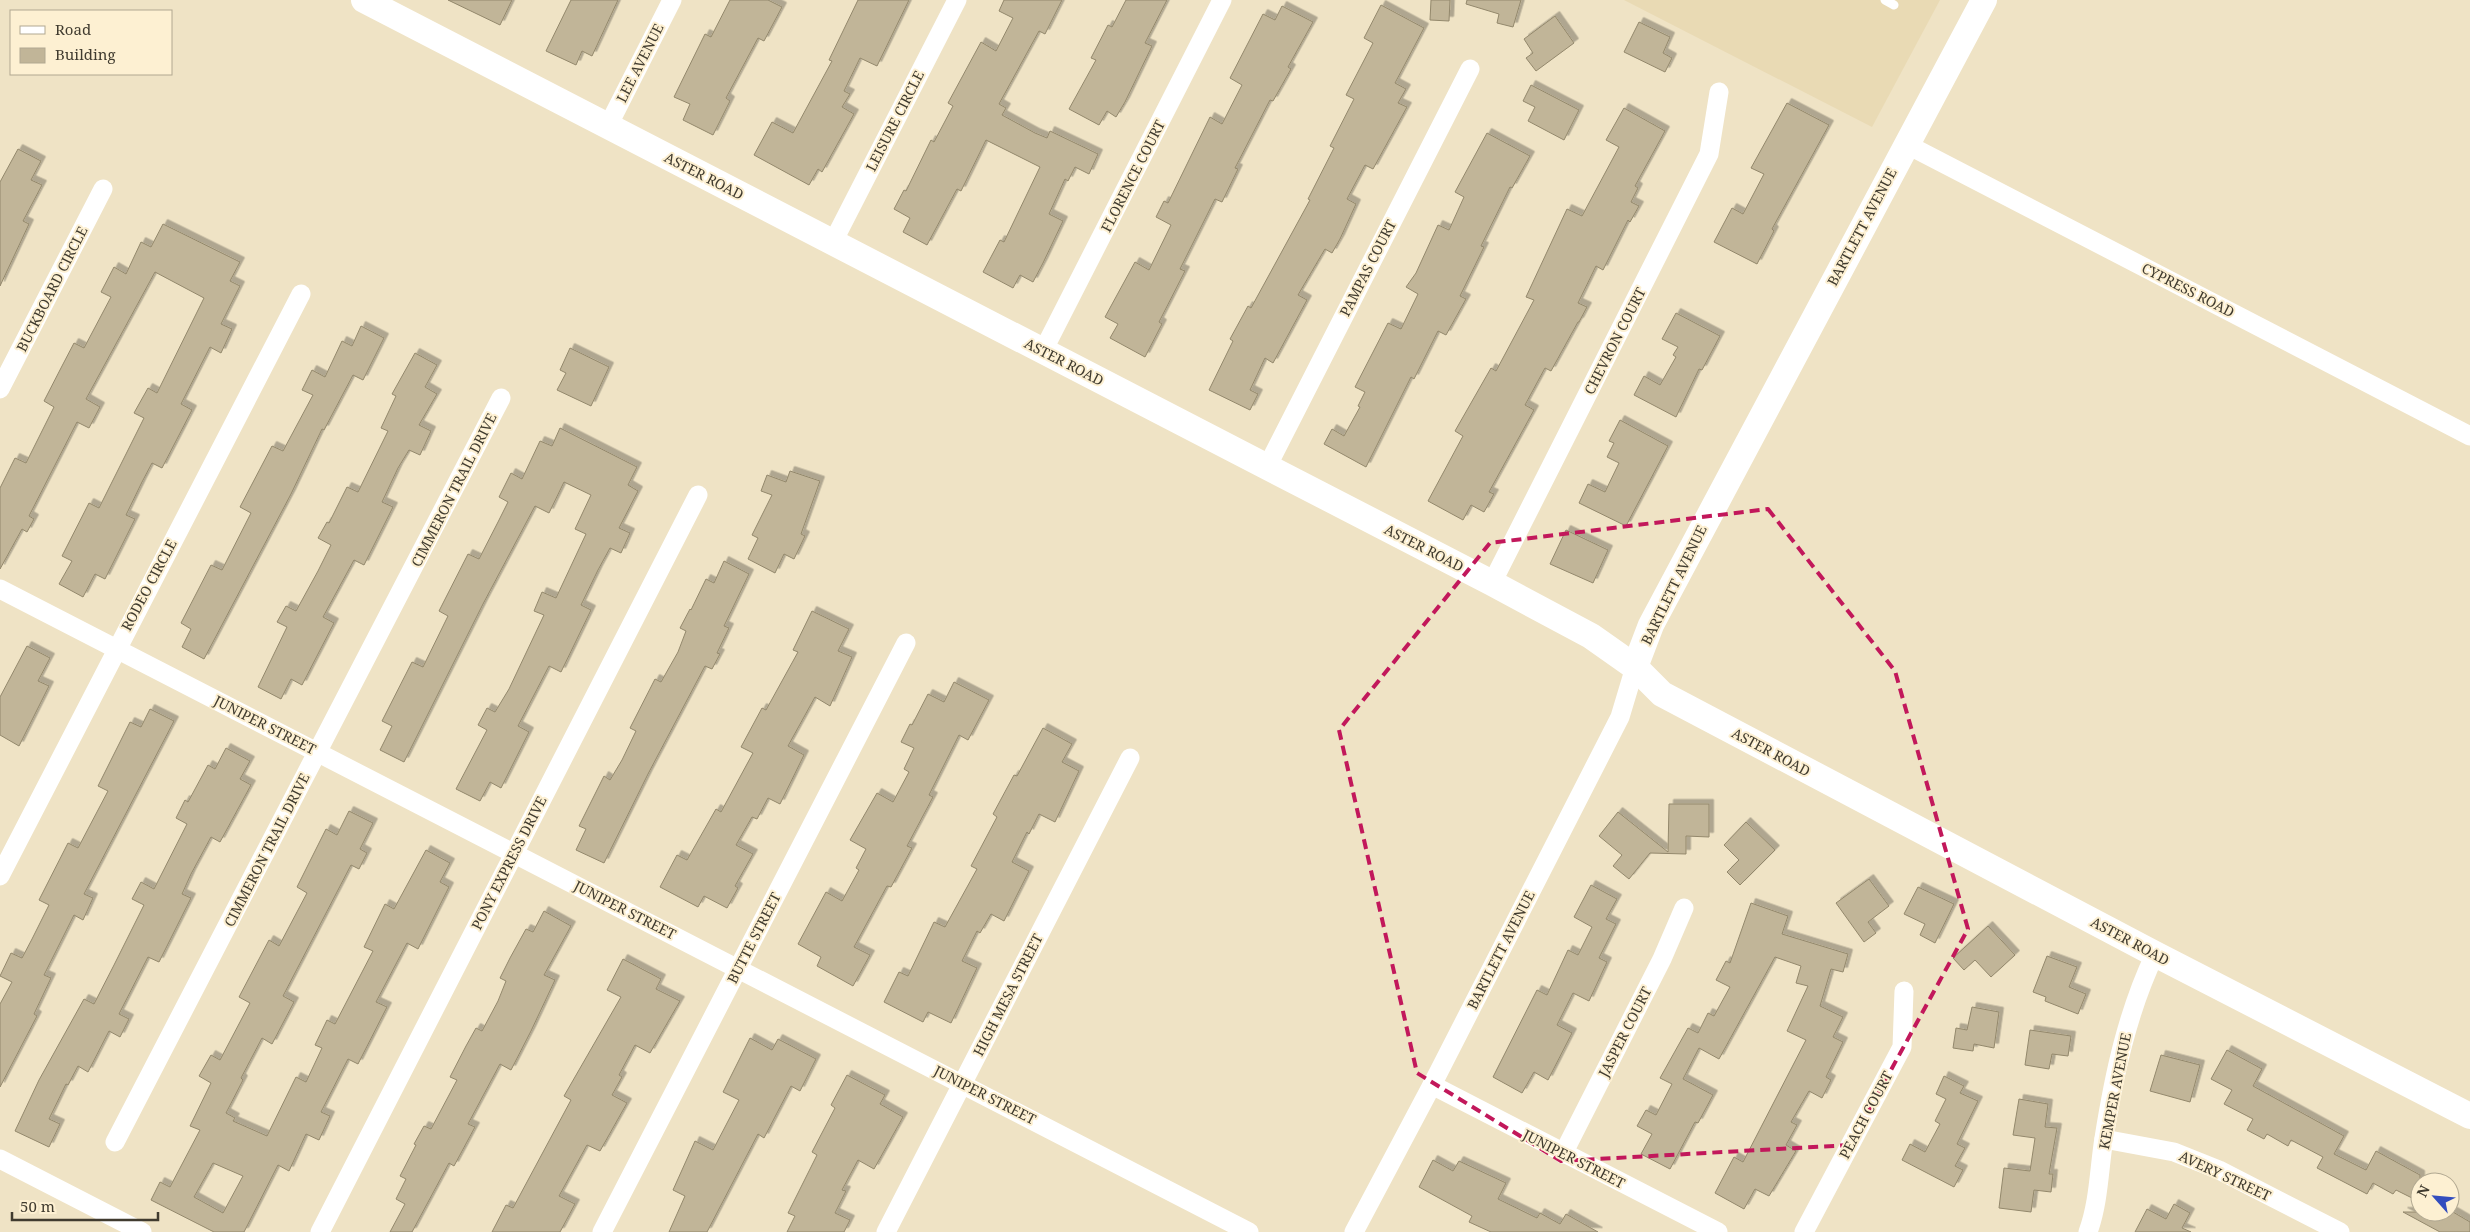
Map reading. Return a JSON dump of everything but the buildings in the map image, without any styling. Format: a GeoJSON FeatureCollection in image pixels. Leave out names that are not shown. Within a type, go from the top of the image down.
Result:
{"type":"FeatureCollection","features":[{"type":"Feature","properties":{"kind":"main road","name":"ASTER ROAD"},"geometry":{"type":"LineString","coordinates":[[364,0],[393,7],[608,126],[1492,583],[1591,636],[1635,667],[1662,694],[2155,954],[2470,1116]]}},
{"type":"Feature","properties":{"kind":"main road","name":"BARTLETT AVENUE"},"geometry":{"type":"LineString","coordinates":[[1635,667],[1651,625],[1984,0]]}},
{"type":"Feature","properties":{"kind":"street","name":"LEE AVENUE"},"geometry":{"type":"LineString","coordinates":[[608,126],[672,0]]}},
{"type":"Feature","properties":{"kind":"street","name":"LEISURE CIRCLE"},"geometry":{"type":"LineString","coordinates":[[833,242],[956,0]]}},
{"type":"Feature","properties":{"kind":"street","name":"FLORENCE COURT"},"geometry":{"type":"LineString","coordinates":[[1043,351],[1222,0]]}},
{"type":"Feature","properties":{"kind":"street","name":"PAMPAS COURT"},"geometry":{"type":"LineString","coordinates":[[1267,467],[1470,69]]}},
{"type":"Feature","properties":{"kind":"street","name":"CHEVRON COURT"},"geometry":{"type":"LineString","coordinates":[[1492,583],[1709,154],[1719,92]]}},
{"type":"Feature","properties":{"kind":"street","name":"CYPRESS ROAD"},"geometry":{"type":"LineString","coordinates":[[1906,144],[2470,436]]}},
{"type":"Feature","properties":{"kind":"street","name":"BUCKBOARD CIRCLE"},"geometry":{"type":"LineString","coordinates":[[0,389],[104,189]]}},
{"type":"Feature","properties":{"kind":"street","name":"RODEO CIRCLE"},"geometry":{"type":"LineString","coordinates":[[0,876],[116,648],[301,294]]}},
{"type":"Feature","properties":{"kind":"street","name":"CIMMERON TRAIL DRIVE"},"geometry":{"type":"LineString","coordinates":[[116,1142],[502,398]]}},
{"type":"Feature","properties":{"kind":"street","name":"PONY EXPRESS DRIVE"},"geometry":{"type":"LineString","coordinates":[[320,1232],[698,495]]}},
{"type":"Feature","properties":{"kind":"street","name":"JUNIPER STREET"},"geometry":{"type":"LineString","coordinates":[[0,589],[1250,1232]]}},
{"type":"Feature","properties":{"kind":"street","name":"BUTTE STREET"},"geometry":{"type":"LineString","coordinates":[[602,1232],[906,643]]}},
{"type":"Feature","properties":{"kind":"street","name":"BARTLETT AVENUE"},"geometry":{"type":"LineString","coordinates":[[1354,1232],[1432,1085],[1620,717],[1635,667]]}},
{"type":"Feature","properties":{"kind":"street","name":"HIGH MESA STREET"},"geometry":{"type":"LineString","coordinates":[[886,1232],[1130,758]]}},
{"type":"Feature","properties":{"kind":"street","name":"JASPER COURT"},"geometry":{"type":"LineString","coordinates":[[1562,1154],[1662,959],[1684,908]]}},
{"type":"Feature","properties":{"kind":"street","name":"KEMPER AVENUE"},"geometry":{"type":"LineString","coordinates":[[2088,1232],[2094,1216],[2104,1139],[2114,1083],[2127,1030],[2141,985],[2155,954]]}},
{"type":"Feature","properties":{"kind":"street","name":"PEACH COURT"},"geometry":{"type":"LineString","coordinates":[[1804,1232],[1902,1047],[1904,991]]}},
{"type":"Feature","properties":{"kind":"street","name":"JUNIPER STREET"},"geometry":{"type":"LineString","coordinates":[[1432,1085],[1562,1154],[1718,1232]]}},
{"type":"Feature","properties":{"kind":"street","name":"AVERY STREET"},"geometry":{"type":"LineString","coordinates":[[2104,1139],[2174,1152],[2219,1170],[2340,1232]]}},
{"type":"Feature","properties":{"kind":"street"},"geometry":{"type":"LineString","coordinates":[[0,1159],[142,1232]]}},
{"type":"Feature","properties":{"kind":"lane"},"geometry":{"type":"LineString","coordinates":[[1885,0],[1894,5]]}},
{"type":"Feature","properties":{"kind":"highlighted area"},"geometry":{"type":"Polygon","coordinates":[[[1768,509],[1895,671],[1968,929],[1850,1145],[1561,1161],[1417,1073],[1339,730],[1490,543],[1768,509]]]}},
{"type":"Feature","properties":{"kind":"shaded area"},"geometry":{"type":"Polygon","coordinates":[[[1624,0],[1940,0],[1872,127],[1624,0]]]}}]}
